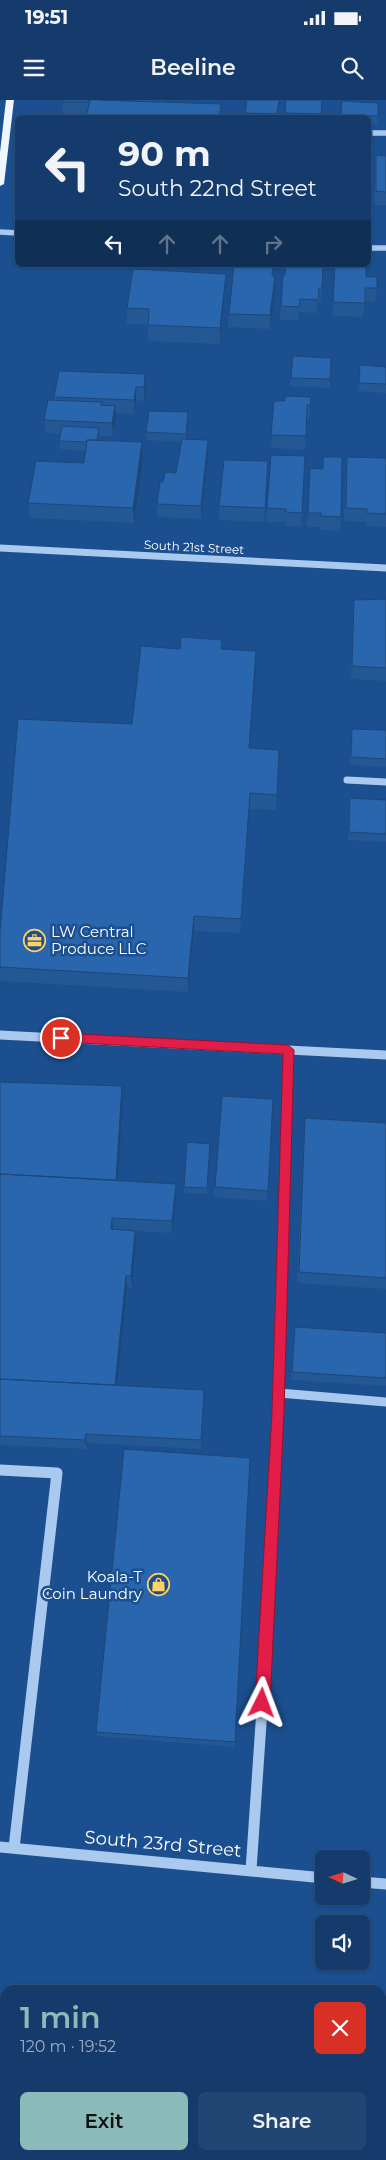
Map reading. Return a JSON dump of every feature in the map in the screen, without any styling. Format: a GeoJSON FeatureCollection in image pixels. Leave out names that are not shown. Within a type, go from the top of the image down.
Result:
{"type":"FeatureCollection","features":[{"type":"Feature","properties":{"kind":"main road"},"geometry":{"type":"LineString","coordinates":[[0,184],[10,100]]}},
{"type":"Feature","properties":{"kind":"street"},"geometry":{"type":"LineString","coordinates":[[371,132],[386,133]]}},
{"type":"Feature","properties":{"kind":"street"},"geometry":{"type":"LineString","coordinates":[[0,232],[15,234]]}},
{"type":"Feature","properties":{"kind":"street"},"geometry":{"type":"LineString","coordinates":[[371,248],[386,248]]}},
{"type":"Feature","properties":{"kind":"street","name":"South 21st Street"},"geometry":{"type":"LineString","coordinates":[[0,548],[386,568]]}},
{"type":"Feature","properties":{"kind":"street"},"geometry":{"type":"LineString","coordinates":[[347,780],[386,782]]}},
{"type":"Feature","properties":{"kind":"street"},"geometry":{"type":"LineString","coordinates":[[0,1035],[386,1054]]}},
{"type":"Feature","properties":{"kind":"street"},"geometry":{"type":"LineString","coordinates":[[251,1870],[257,1799],[279,1393],[288,1050]]}},
{"type":"Feature","properties":{"kind":"street"},"geometry":{"type":"LineString","coordinates":[[279,1393],[386,1402]]}},
{"type":"Feature","properties":{"kind":"street"},"geometry":{"type":"LineString","coordinates":[[0,1470],[58,1473],[14,1848]]}},
{"type":"Feature","properties":{"kind":"street","name":"South 23rd Street"},"geometry":{"type":"LineString","coordinates":[[0,1847],[315,1877]]}},
{"type":"Feature","properties":{"kind":"street"},"geometry":{"type":"LineString","coordinates":[[370,1883],[386,1884]]}},
{"type":"Feature","properties":{"kind":"building"},"geometry":{"type":"Polygon","coordinates":[[[62,100],[90,100],[89,102],[62,102],[62,100]]]}},
{"type":"Feature","properties":{"kind":"building"},"geometry":{"type":"Polygon","coordinates":[[[90,100],[221,104],[219,115],[87,115],[90,100]]]}},
{"type":"Feature","properties":{"kind":"building"},"geometry":{"type":"Polygon","coordinates":[[[101,100],[158,100],[157,102],[101,100]]]}},
{"type":"Feature","properties":{"kind":"building"},"geometry":{"type":"Polygon","coordinates":[[[247,100],[279,100],[277,114],[245,113],[247,100]]]}},
{"type":"Feature","properties":{"kind":"building"},"geometry":{"type":"Polygon","coordinates":[[[286,100],[322,100],[321,114],[285,113],[286,100]]]}},
{"type":"Feature","properties":{"kind":"building"},"geometry":{"type":"Polygon","coordinates":[[[342,101],[378,103],[378,116],[341,115],[342,101]]]}},
{"type":"Feature","properties":{"kind":"building"},"geometry":{"type":"Polygon","coordinates":[[[376,155],[386,156],[386,192],[376,191],[376,155]]]}},
{"type":"Feature","properties":{"kind":"building"},"geometry":{"type":"Polygon","coordinates":[[[234,267],[273,267],[272,276],[275,276],[270,315],[229,314],[234,267]]]}},
{"type":"Feature","properties":{"kind":"building"},"geometry":{"type":"Polygon","coordinates":[[[286,267],[323,267],[322,288],[319,288],[318,300],[300,299],[299,307],[281,306],[283,275],[285,275],[286,267]]]}},
{"type":"Feature","properties":{"kind":"building"},"geometry":{"type":"Polygon","coordinates":[[[335,267],[366,267],[366,277],[377,277],[377,288],[365,288],[365,303],[333,302],[335,267]]]}},
{"type":"Feature","properties":{"kind":"building"},"geometry":{"type":"Polygon","coordinates":[[[133,269],[226,274],[220,328],[148,325],[149,309],[127,308],[133,269]]]}},
{"type":"Feature","properties":{"kind":"building"},"geometry":{"type":"Polygon","coordinates":[[[293,356],[331,358],[330,379],[291,378],[293,356]]]}},
{"type":"Feature","properties":{"kind":"building"},"geometry":{"type":"Polygon","coordinates":[[[360,365],[386,367],[386,384],[359,383],[360,365]]]}},
{"type":"Feature","properties":{"kind":"building"},"geometry":{"type":"Polygon","coordinates":[[[59,371],[145,374],[144,387],[136,387],[134,400],[54,397],[59,371]]]}},
{"type":"Feature","properties":{"kind":"building"},"geometry":{"type":"Polygon","coordinates":[[[285,396],[311,397],[310,405],[307,405],[306,436],[271,435],[274,401],[285,401],[285,396]]]}},
{"type":"Feature","properties":{"kind":"building"},"geometry":{"type":"Polygon","coordinates":[[[48,400],[102,402],[101,405],[115,406],[112,423],[44,420],[48,400]]]}},
{"type":"Feature","properties":{"kind":"building"},"geometry":{"type":"Polygon","coordinates":[[[149,411],[188,412],[186,434],[146,432],[149,411]]]}},
{"type":"Feature","properties":{"kind":"building"},"geometry":{"type":"Polygon","coordinates":[[[62,426],[99,428],[97,440],[87,440],[87,442],[59,441],[62,426]]]}},
{"type":"Feature","properties":{"kind":"building"},"geometry":{"type":"Polygon","coordinates":[[[182,439],[208,440],[201,506],[157,504],[160,482],[163,482],[165,472],[176,473],[182,439]]]}},
{"type":"Feature","properties":{"kind":"building"},"geometry":{"type":"Polygon","coordinates":[[[87,440],[142,442],[133,508],[28,503],[36,461],[84,463],[87,440]]]}},
{"type":"Feature","properties":{"kind":"building"},"geometry":{"type":"Polygon","coordinates":[[[271,455],[305,456],[302,513],[286,512],[286,509],[267,508],[271,455]]]}},
{"type":"Feature","properties":{"kind":"building"},"geometry":{"type":"Polygon","coordinates":[[[323,457],[342,457],[341,517],[321,516],[321,513],[308,513],[310,468],[323,469],[323,457]]]}},
{"type":"Feature","properties":{"kind":"building"},"geometry":{"type":"Polygon","coordinates":[[[347,457],[386,458],[386,514],[367,513],[367,509],[346,508],[347,457]]]}},
{"type":"Feature","properties":{"kind":"building"},"geometry":{"type":"Polygon","coordinates":[[[224,460],[268,461],[265,508],[219,506],[224,460]]]}},
{"type":"Feature","properties":{"kind":"building"},"geometry":{"type":"Polygon","coordinates":[[[386,599],[386,668],[352,666],[354,600],[386,599]]]}},
{"type":"Feature","properties":{"kind":"building"},"geometry":{"type":"Polygon","coordinates":[[[181,637],[222,640],[221,649],[256,651],[249,748],[279,750],[277,795],[250,793],[241,919],[194,916],[188,978],[0,967],[0,932],[18,719],[132,724],[141,646],[180,649],[181,637]]]}},
{"type":"Feature","properties":{"kind":"building"},"geometry":{"type":"Polygon","coordinates":[[[352,729],[386,730],[386,759],[351,757],[352,729]]]}},
{"type":"Feature","properties":{"kind":"building"},"geometry":{"type":"Polygon","coordinates":[[[350,798],[386,800],[386,834],[349,832],[350,798]]]}},
{"type":"Feature","properties":{"kind":"building"},"geometry":{"type":"Polygon","coordinates":[[[0,1082],[122,1086],[116,1180],[0,1174],[0,1082]]]}},
{"type":"Feature","properties":{"kind":"building"},"geometry":{"type":"Polygon","coordinates":[[[222,1096],[273,1099],[268,1191],[215,1187],[222,1096]]]}},
{"type":"Feature","properties":{"kind":"building"},"geometry":{"type":"Polygon","coordinates":[[[305,1118],[386,1123],[386,1278],[299,1272],[305,1118]]]}},
{"type":"Feature","properties":{"kind":"building"},"geometry":{"type":"Polygon","coordinates":[[[187,1142],[210,1144],[207,1188],[184,1187],[187,1142]]]}},
{"type":"Feature","properties":{"kind":"building"},"geometry":{"type":"Polygon","coordinates":[[[0,1174],[176,1184],[172,1221],[112,1218],[111,1229],[135,1231],[131,1276],[126,1276],[115,1385],[0,1379],[0,1174]]]}},
{"type":"Feature","properties":{"kind":"building"},"geometry":{"type":"Polygon","coordinates":[[[295,1327],[386,1333],[386,1378],[292,1372],[295,1327]]]}},
{"type":"Feature","properties":{"kind":"building"},"geometry":{"type":"Polygon","coordinates":[[[0,1379],[204,1390],[201,1440],[86,1434],[85,1440],[0,1436],[0,1379]]]}},
{"type":"Feature","properties":{"kind":"building"},"geometry":{"type":"Polygon","coordinates":[[[124,1449],[250,1458],[235,1742],[96,1732],[124,1449]]]}},
{"type":"Feature","properties":{"kind":"place","name":"LW Central Produce LLC"},"geometry":{"type":"Point","coordinates":[35,940]}},
{"type":"Feature","properties":{"kind":"place","name":"Koala-T Coin Laundry"},"geometry":{"type":"Point","coordinates":[158,1585]}},
{"type":"Feature","properties":{"kind":"route"},"geometry":{"type":"LineString","coordinates":[[61,1038],[288,1050],[278,1413],[262,1703]]}}]}
